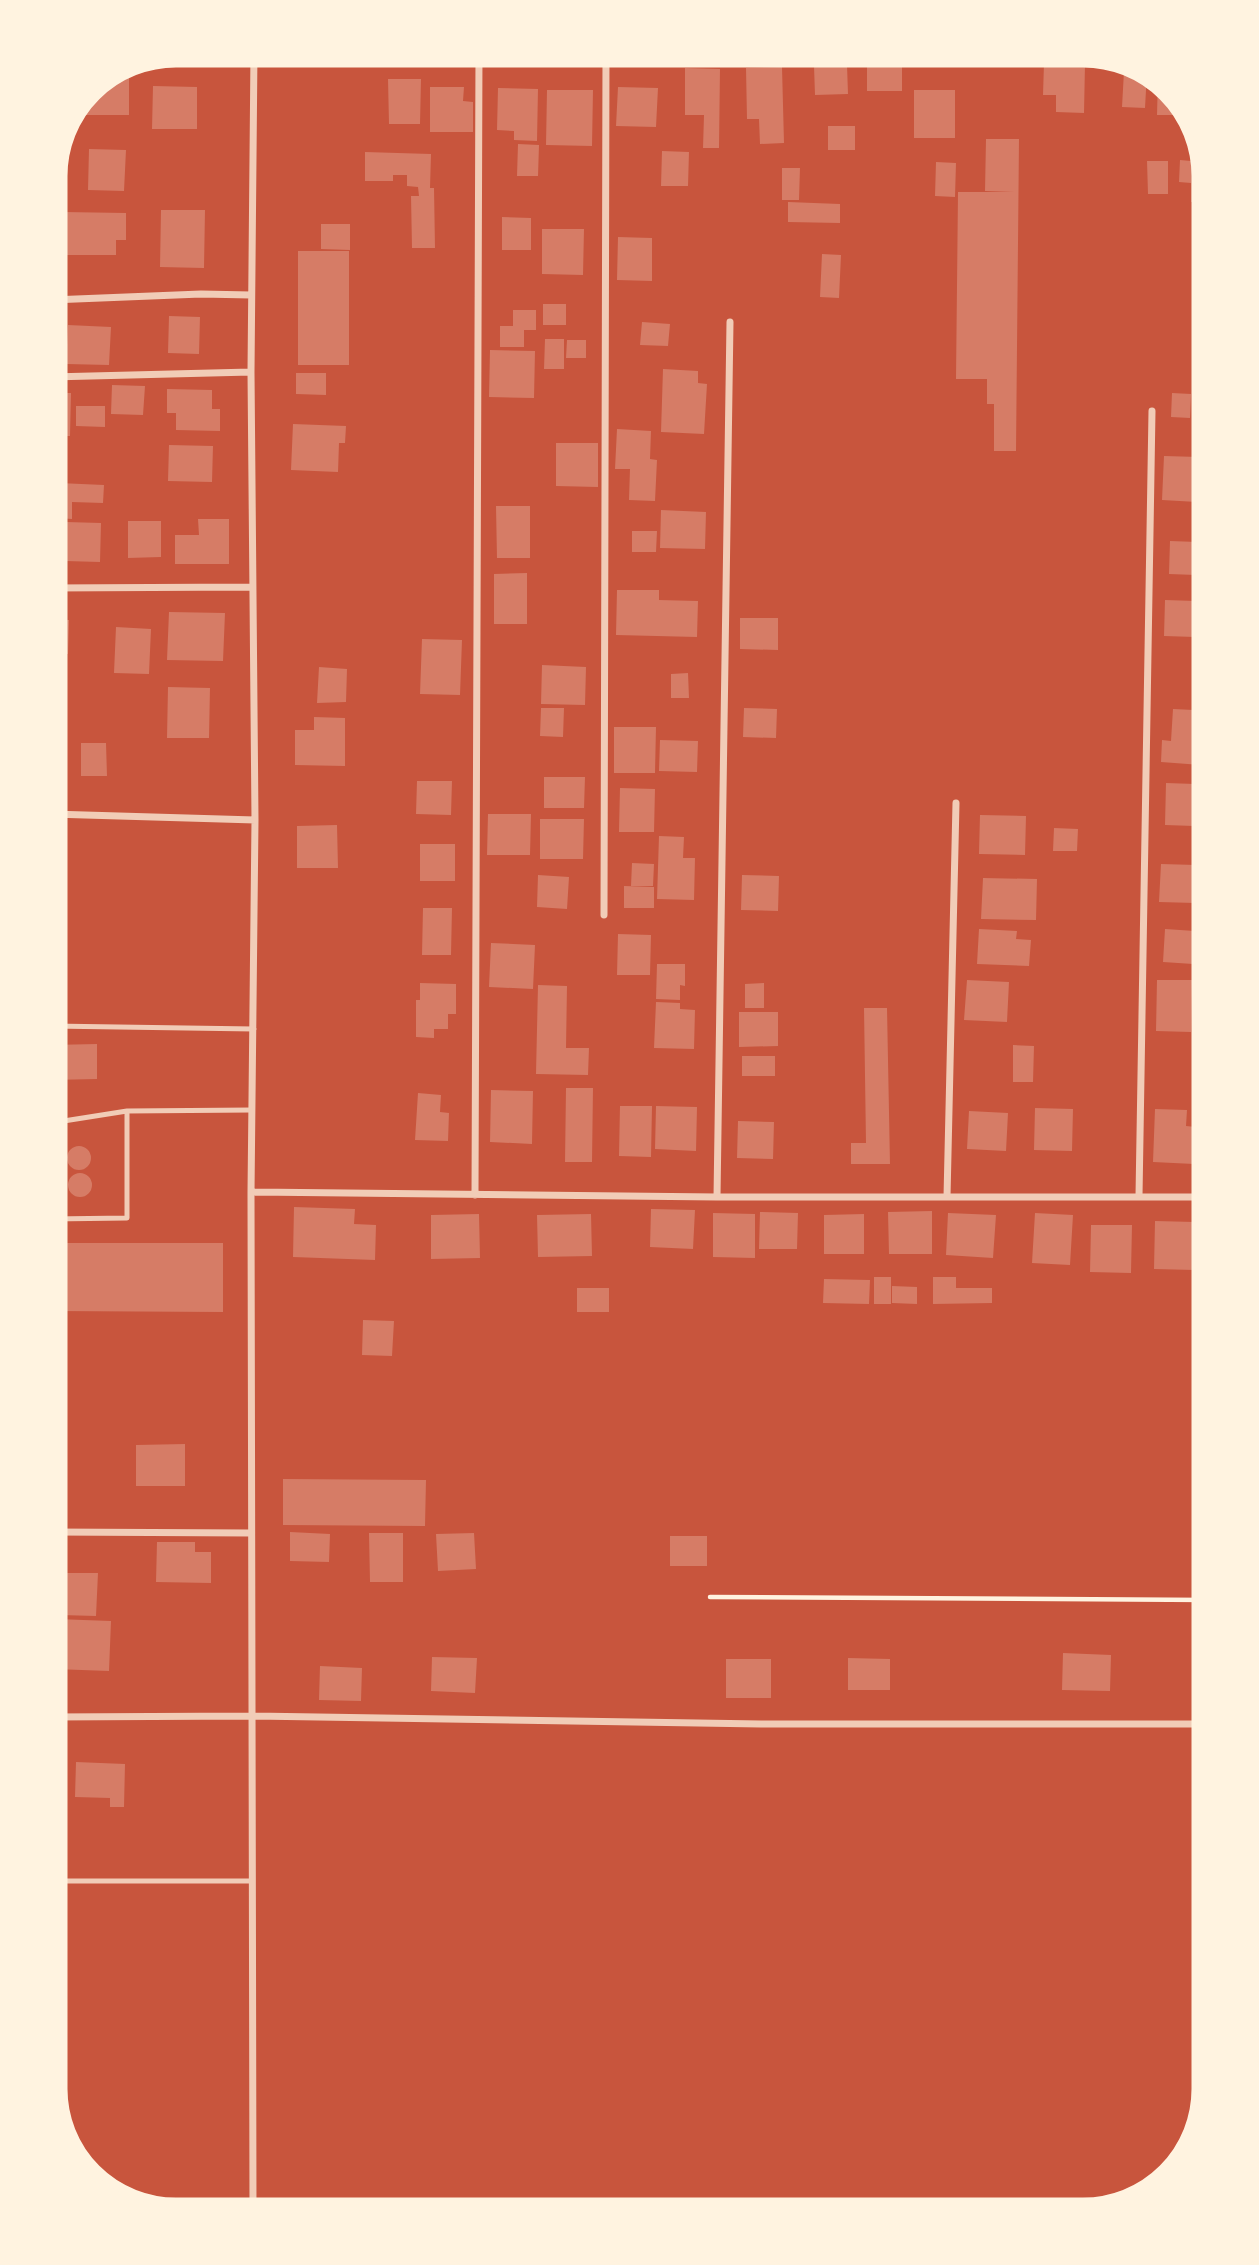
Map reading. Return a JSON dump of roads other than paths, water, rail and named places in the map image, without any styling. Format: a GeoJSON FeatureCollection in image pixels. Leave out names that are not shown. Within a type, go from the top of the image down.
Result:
{"type":"FeatureCollection","features":[{"type":"Feature","properties":{"kind":"street"},"geometry":{"type":"LineString","coordinates":[[253,2202],[251,1192],[254,820],[251,295],[254,63]]}},
{"type":"Feature","properties":{"kind":"street"},"geometry":{"type":"LineString","coordinates":[[475,1195],[479,63]]}},
{"type":"Feature","properties":{"kind":"street"},"geometry":{"type":"LineString","coordinates":[[604,915],[606,63]]}},
{"type":"Feature","properties":{"kind":"street"},"geometry":{"type":"LineString","coordinates":[[63,300],[201,294],[251,295]]}},
{"type":"Feature","properties":{"kind":"street"},"geometry":{"type":"LineString","coordinates":[[717,1198],[730,322]]}},
{"type":"Feature","properties":{"kind":"street"},"geometry":{"type":"LineString","coordinates":[[63,377],[251,372]]}},
{"type":"Feature","properties":{"kind":"street"},"geometry":{"type":"LineString","coordinates":[[1139,1196],[1152,411]]}},
{"type":"Feature","properties":{"kind":"street"},"geometry":{"type":"LineString","coordinates":[[63,589],[251,587]]}},
{"type":"Feature","properties":{"kind":"street"},"geometry":{"type":"LineString","coordinates":[[947,1198],[956,803]]}},
{"type":"Feature","properties":{"kind":"street"},"geometry":{"type":"LineString","coordinates":[[63,814],[254,820]]}},
{"type":"Feature","properties":{"kind":"street"},"geometry":{"type":"LineString","coordinates":[[251,1192],[717,1198],[1196,1197]]}},
{"type":"Feature","properties":{"kind":"street"},"geometry":{"type":"LineString","coordinates":[[63,1532],[251,1533]]}},
{"type":"Feature","properties":{"kind":"street"},"geometry":{"type":"LineString","coordinates":[[63,1717],[747,1724],[1196,1724]]}},
{"type":"Feature","properties":{"kind":"lane"},"geometry":{"type":"LineString","coordinates":[[63,1026],[254,1029]]}},
{"type":"Feature","properties":{"kind":"lane"},"geometry":{"type":"LineString","coordinates":[[63,1121],[127,1111],[252,1110]]}},
{"type":"Feature","properties":{"kind":"lane"},"geometry":{"type":"LineString","coordinates":[[63,1219],[127,1219],[127,1111]]}},
{"type":"Feature","properties":{"kind":"lane"},"geometry":{"type":"LineString","coordinates":[[63,1881],[252,1881]]}}]}
